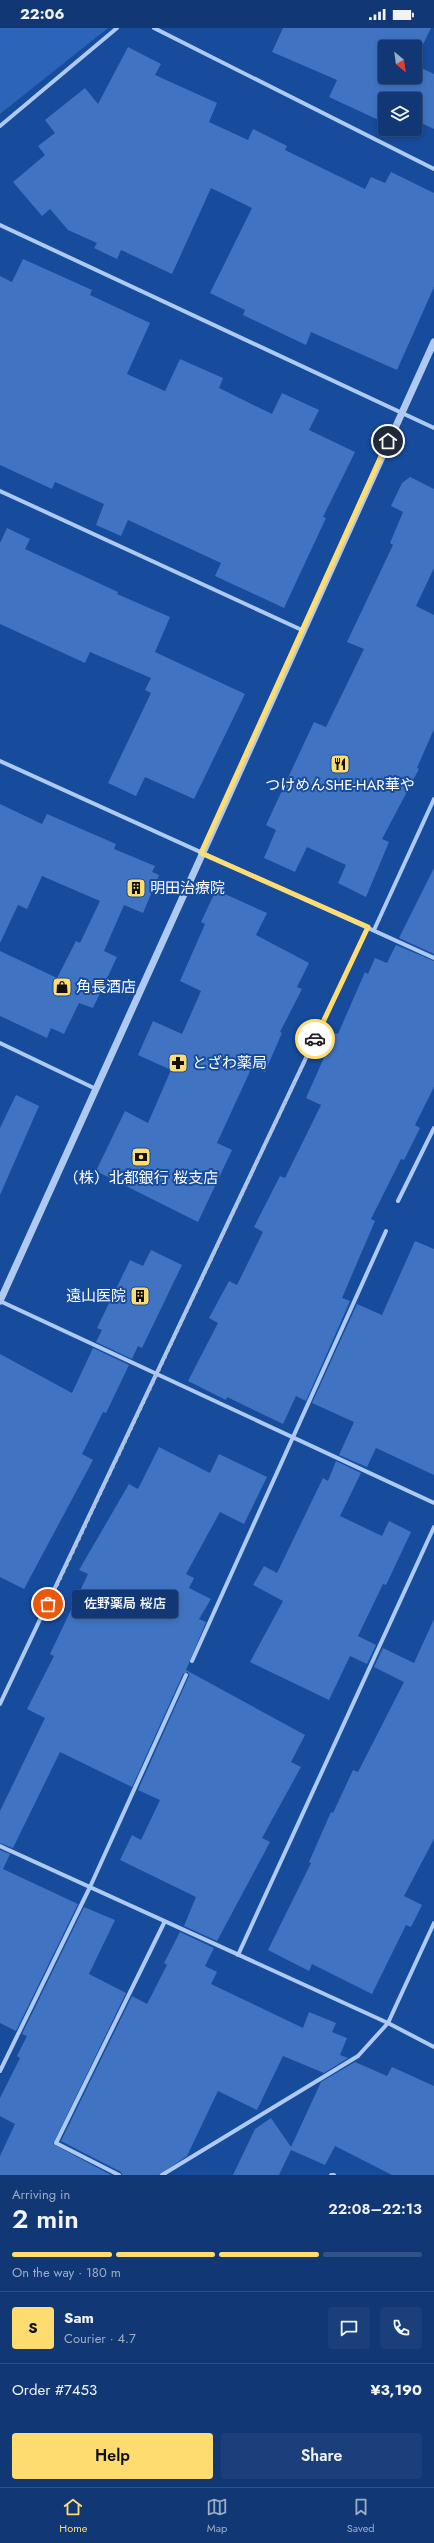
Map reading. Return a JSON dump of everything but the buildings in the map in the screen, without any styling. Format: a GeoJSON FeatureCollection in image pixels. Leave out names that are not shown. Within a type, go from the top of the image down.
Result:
{"type":"FeatureCollection","features":[{"type":"Feature","properties":{"kind":"street"},"geometry":{"type":"LineString","coordinates":[[0,126],[117,28]]}},
{"type":"Feature","properties":{"kind":"street"},"geometry":{"type":"LineString","coordinates":[[154,28],[434,168]]}},
{"type":"Feature","properties":{"kind":"street"},"geometry":{"type":"LineString","coordinates":[[0,225],[434,428]]}},
{"type":"Feature","properties":{"kind":"street"},"geometry":{"type":"LineString","coordinates":[[434,342],[400,412],[304,631],[201,853],[0,1301],[292,1439],[434,1503]]}},
{"type":"Feature","properties":{"kind":"street"},"geometry":{"type":"LineString","coordinates":[[0,491],[304,631]]}},
{"type":"Feature","properties":{"kind":"street"},"geometry":{"type":"LineString","coordinates":[[0,761],[434,958]]}},
{"type":"Feature","properties":{"kind":"street"},"geometry":{"type":"LineString","coordinates":[[374,930],[434,799]]}},
{"type":"Feature","properties":{"kind":"street"},"geometry":{"type":"LineString","coordinates":[[0,1704],[368,927]]}},
{"type":"Feature","properties":{"kind":"street"},"geometry":{"type":"LineString","coordinates":[[0,1043],[96,1089]]}},
{"type":"Feature","properties":{"kind":"street"},"geometry":{"type":"LineString","coordinates":[[398,1201],[434,1128]]}},
{"type":"Feature","properties":{"kind":"street"},"geometry":{"type":"LineString","coordinates":[[192,1662],[386,1231]]}},
{"type":"Feature","properties":{"kind":"street"},"geometry":{"type":"LineString","coordinates":[[238,1955],[434,1527]]}},
{"type":"Feature","properties":{"kind":"street"},"geometry":{"type":"LineString","coordinates":[[0,2071],[90,1887],[186,1675]]}},
{"type":"Feature","properties":{"kind":"street"},"geometry":{"type":"LineString","coordinates":[[0,1846],[388,2023],[434,2047]]}},
{"type":"Feature","properties":{"kind":"street"},"geometry":{"type":"LineString","coordinates":[[120,2175],[56,2143],[165,1921]]}},
{"type":"Feature","properties":{"kind":"street"},"geometry":{"type":"LineString","coordinates":[[162,2175],[358,2056],[388,2023],[434,1923]]}},
{"type":"Feature","properties":{"kind":"shaded area"},"geometry":{"type":"Polygon","coordinates":[[[0,28],[108,28],[0,114],[0,28]]]}},
{"type":"Feature","properties":{"kind":"way so far"},"geometry":{"type":"LineString","coordinates":[[48,1604],[315,1039]]}},
{"type":"Feature","properties":{"kind":"place","name":"つけめんSHE-HAR華や"},"geometry":{"type":"Point","coordinates":[340,764]}},
{"type":"Feature","properties":{"kind":"place","name":"明田治療院"},"geometry":{"type":"Point","coordinates":[136,888]}},
{"type":"Feature","properties":{"kind":"place","name":"角長酒店"},"geometry":{"type":"Point","coordinates":[62,987]}},
{"type":"Feature","properties":{"kind":"place","name":"とざわ薬局"},"geometry":{"type":"Point","coordinates":[178,1063]}},
{"type":"Feature","properties":{"kind":"place","name":"（株）北都銀行 桜支店"},"geometry":{"type":"Point","coordinates":[141,1157]}},
{"type":"Feature","properties":{"kind":"place","name":"遠山医院"},"geometry":{"type":"Point","coordinates":[140,1296]}},
{"type":"Feature","properties":{"kind":"place","name":"佐野薬局 桜店"},"geometry":{"type":"Point","coordinates":[48,1604]}},
{"type":"Feature","properties":{"kind":"route"},"geometry":{"type":"LineString","coordinates":[[315,1039],[368,927],[201,853],[304,631],[388,441]]}}]}
